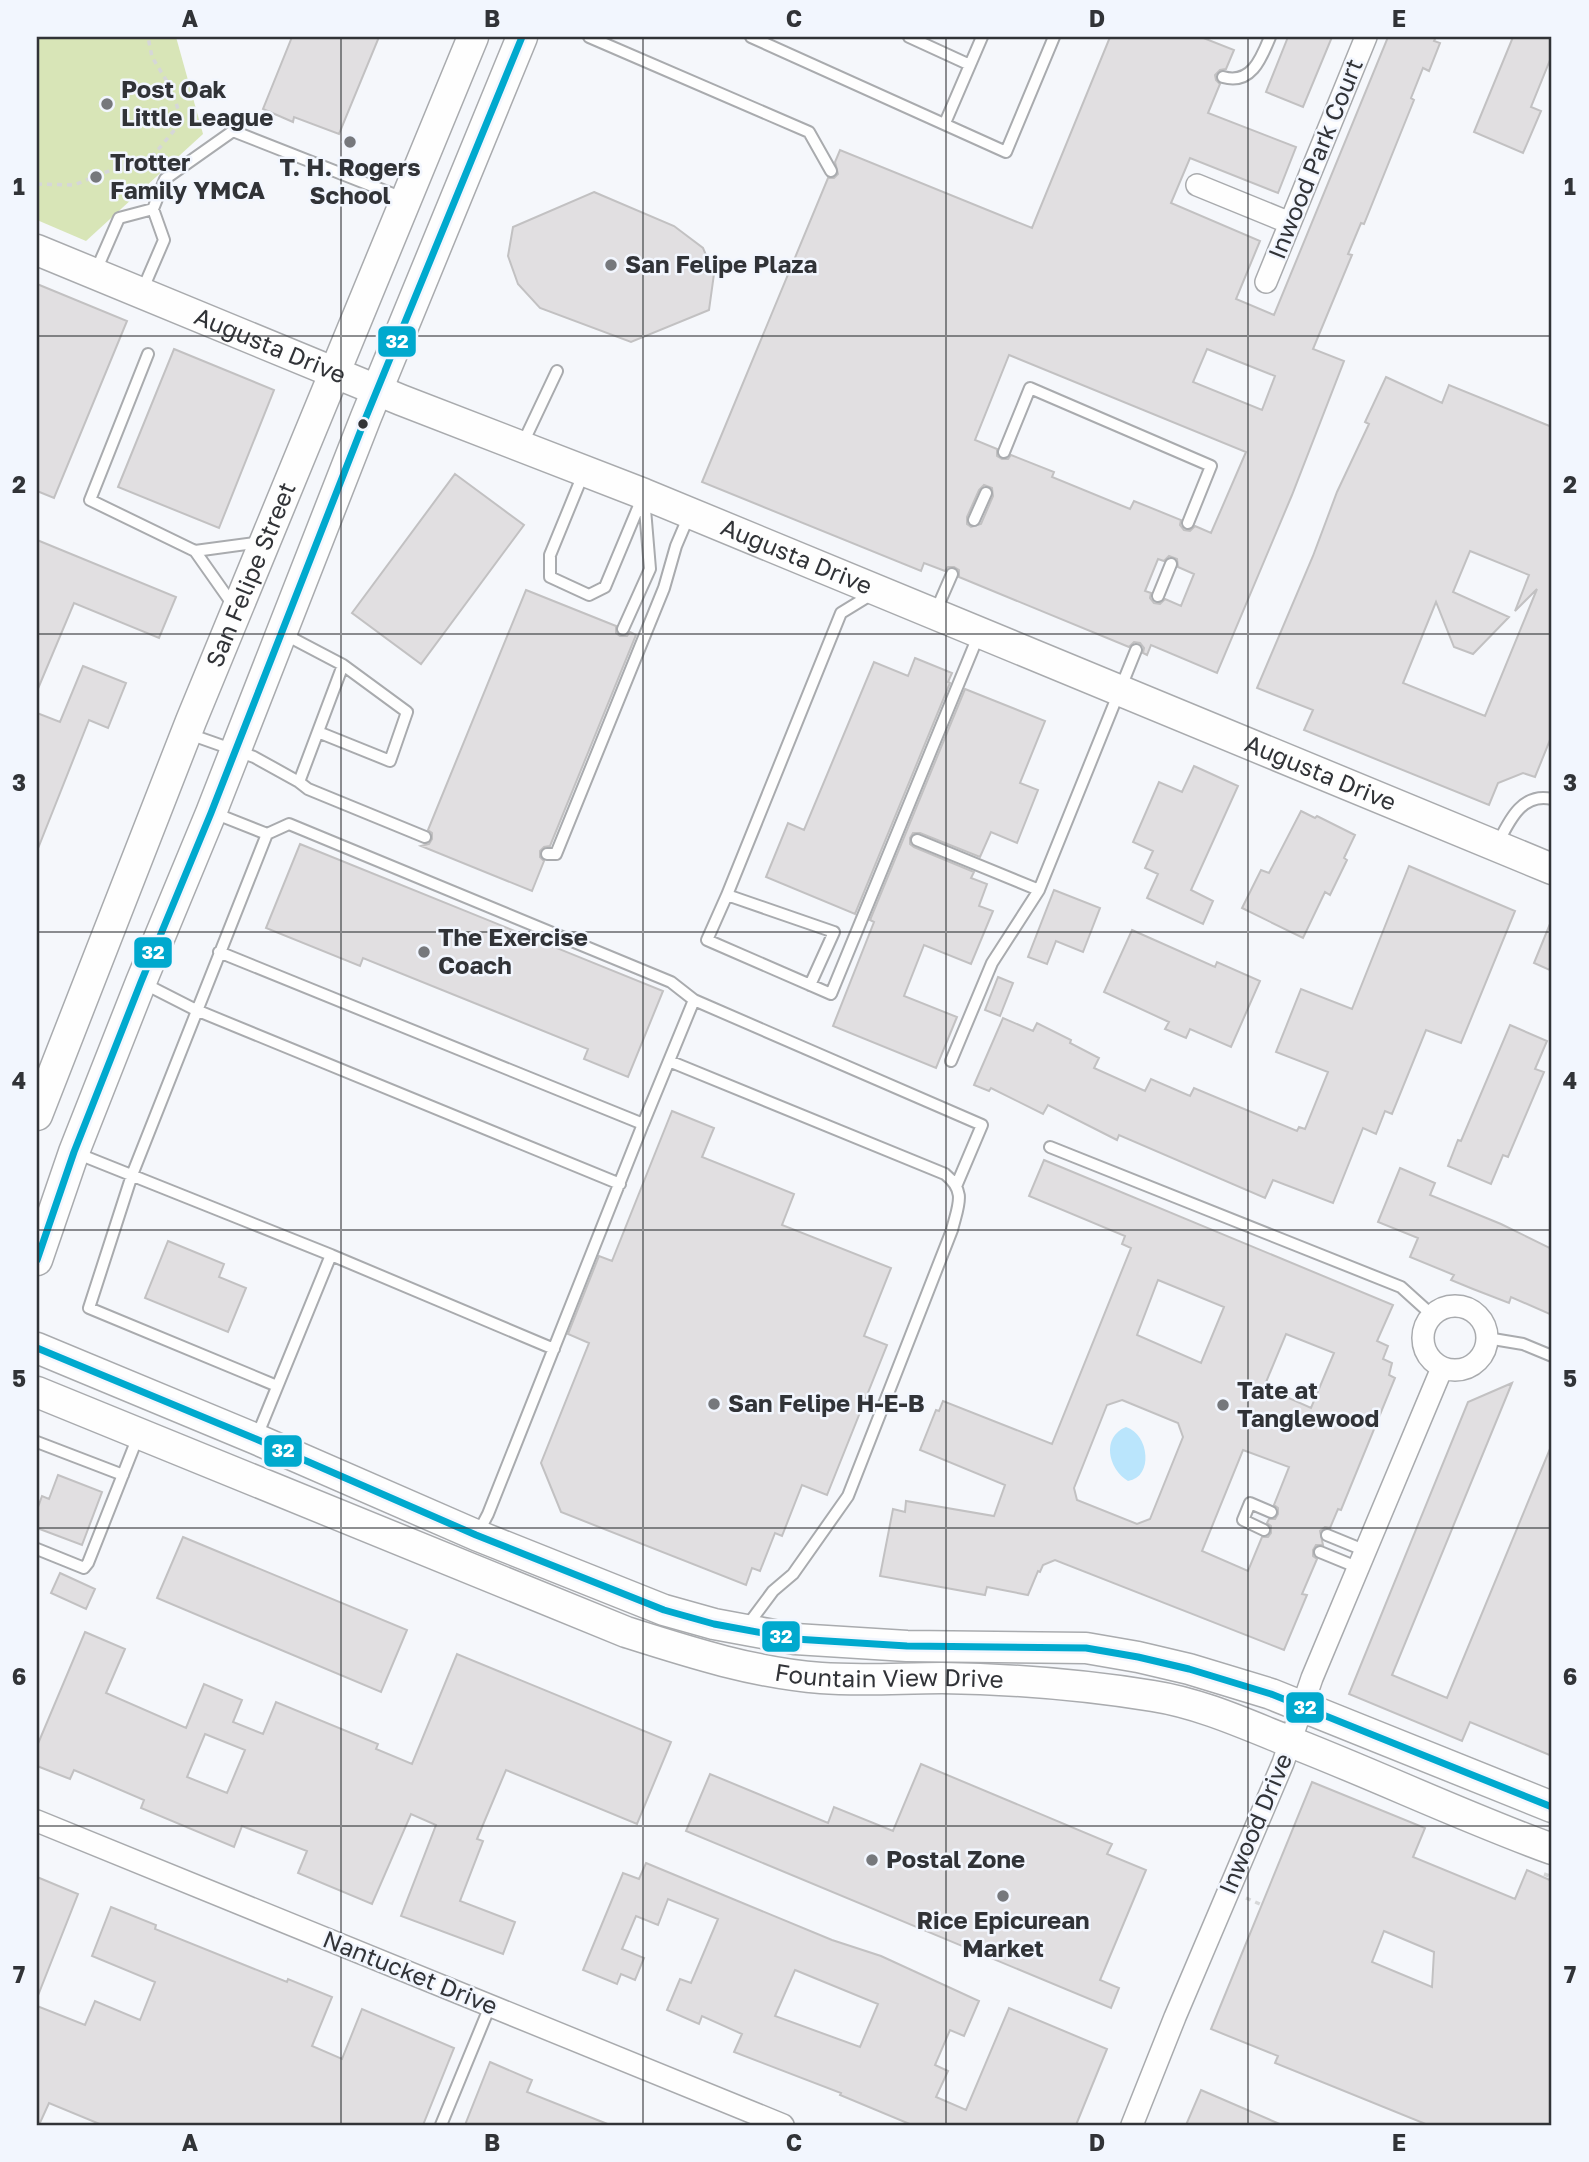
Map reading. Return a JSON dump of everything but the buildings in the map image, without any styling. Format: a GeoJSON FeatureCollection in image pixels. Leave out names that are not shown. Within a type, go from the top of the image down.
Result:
{"type":"FeatureCollection","features":[{"type":"Feature","properties":{"kind":"main road","name":"San Felipe Street"},"geometry":{"type":"LineString","coordinates":[[37,1115],[187,733],[473,37]]}},
{"type":"Feature","properties":{"kind":"main road","name":"San Felipe Street"},"geometry":{"type":"LineString","coordinates":[[37,1260],[74,1152],[141,982],[211,813],[377,391],[522,37]]}},
{"type":"Feature","properties":{"kind":"main road","name":"Augusta Drive"},"geometry":{"type":"LineString","coordinates":[[37,250],[377,391],[644,494],[1497,846],[1549,864]]}},
{"type":"Feature","properties":{"kind":"main road"},"geometry":{"type":"LineString","coordinates":[[96,963],[141,982]]}},
{"type":"Feature","properties":{"kind":"main road","name":"Fountain View Drive"},"geometry":{"type":"LineString","coordinates":[[37,1348],[256,1439],[476,1535],[664,1610],[714,1624],[794,1639],[883,1645],[1086,1648],[1138,1657],[1189,1669],[1271,1694],[1552,1807]]}},
{"type":"Feature","properties":{"kind":"main road","name":"Fountain View Drive"},"geometry":{"type":"LineString","coordinates":[[37,1392],[626,1632],[735,1664],[819,1678],[1028,1681],[1155,1696],[1205,1709],[1552,1849]]}},
{"type":"Feature","properties":{"kind":"main road"},"geometry":{"type":"LineString","coordinates":[[735,1664],[746,1629]]}},
{"type":"Feature","properties":{"kind":"main road"},"geometry":{"type":"LineString","coordinates":[[939,1645],[941,1678]]}},
{"type":"Feature","properties":{"kind":"street","name":"Inwood Park Court"},"geometry":{"type":"LineString","coordinates":[[1266,282],[1366,37]]}},
{"type":"Feature","properties":{"kind":"street"},"geometry":{"type":"LineString","coordinates":[[1197,185],[1290,223]]}},
{"type":"Feature","properties":{"kind":"street"},"geometry":{"type":"LineString","coordinates":[[1462,1307],[1472,1311],[1480,1318],[1487,1338],[1485,1348],[1473,1364],[1463,1369],[1443,1368],[1434,1363],[1423,1345],[1423,1334],[1432,1315],[1441,1309],[1462,1307]]}},
{"type":"Feature","properties":{"kind":"street","name":"Inwood Drive"},"geometry":{"type":"LineString","coordinates":[[1132,2125],[1290,1742],[1312,1678],[1443,1368]]}},
{"type":"Feature","properties":{"kind":"street","name":"Nantucket Drive"},"geometry":{"type":"LineString","coordinates":[[37,1821],[783,2125]]}},
{"type":"Feature","properties":{"kind":"lane"},"geometry":{"type":"LineString","coordinates":[[589,37],[809,132],[831,171]]}},
{"type":"Feature","properties":{"kind":"lane"},"geometry":{"type":"LineString","coordinates":[[751,37],[1006,152],[1054,37]]}},
{"type":"Feature","properties":{"kind":"lane"},"geometry":{"type":"LineString","coordinates":[[909,37],[970,65]]}},
{"type":"Feature","properties":{"kind":"lane"},"geometry":{"type":"LineString","coordinates":[[945,123],[982,37]]}},
{"type":"Feature","properties":{"kind":"lane"},"geometry":{"type":"LineString","coordinates":[[1223,77],[1243,78],[1255,68],[1270,37]]}},
{"type":"Feature","properties":{"kind":"lane"},"geometry":{"type":"LineString","coordinates":[[141,294],[164,240],[153,209],[165,179],[233,131],[406,199]]}},
{"type":"Feature","properties":{"kind":"lane"},"geometry":{"type":"LineString","coordinates":[[95,274],[119,218],[153,209]]}},
{"type":"Feature","properties":{"kind":"lane"},"geometry":{"type":"LineString","coordinates":[[148,354],[90,500],[195,551],[237,611]]}},
{"type":"Feature","properties":{"kind":"lane"},"geometry":{"type":"LineString","coordinates":[[522,445],[557,371]]}},
{"type":"Feature","properties":{"kind":"lane"},"geometry":{"type":"LineString","coordinates":[[1003,452],[1030,388],[1211,466],[1188,523]]}},
{"type":"Feature","properties":{"kind":"lane"},"geometry":{"type":"LineString","coordinates":[[584,471],[550,555],[550,577],[589,595],[605,587],[644,494]]}},
{"type":"Feature","properties":{"kind":"lane"},"geometry":{"type":"LineString","coordinates":[[974,520],[986,493]]}},
{"type":"Feature","properties":{"kind":"lane"},"geometry":{"type":"LineString","coordinates":[[623,629],[650,569],[644,494]]}},
{"type":"Feature","properties":{"kind":"lane"},"geometry":{"type":"LineString","coordinates":[[547,854],[556,854],[664,588],[676,546],[690,513]]}},
{"type":"Feature","properties":{"kind":"lane"},"geometry":{"type":"LineString","coordinates":[[195,551],[265,542]]}},
{"type":"Feature","properties":{"kind":"lane"},"geometry":{"type":"LineString","coordinates":[[1158,596],[1171,564]]}},
{"type":"Feature","properties":{"kind":"lane"},"geometry":{"type":"LineString","coordinates":[[934,614],[952,574]]}},
{"type":"Feature","properties":{"kind":"lane"},"geometry":{"type":"LineString","coordinates":[[877,590],[841,613],[707,940],[829,995],[979,633]]}},
{"type":"Feature","properties":{"kind":"lane"},"geometry":{"type":"LineString","coordinates":[[282,632],[343,665],[407,712],[390,761],[318,732]]}},
{"type":"Feature","properties":{"kind":"lane"},"geometry":{"type":"LineString","coordinates":[[951,1060],[992,963],[1039,890],[1136,650]]}},
{"type":"Feature","properties":{"kind":"lane"},"geometry":{"type":"LineString","coordinates":[[299,782],[343,665]]}},
{"type":"Feature","properties":{"kind":"lane"},"geometry":{"type":"LineString","coordinates":[[187,733],[236,749],[308,789],[425,836]]}},
{"type":"Feature","properties":{"kind":"lane"},"geometry":{"type":"LineString","coordinates":[[1497,846],[1510,817],[1527,801],[1547,797],[1552,799]]}},
{"type":"Feature","properties":{"kind":"lane"},"geometry":{"type":"LineString","coordinates":[[211,813],[267,834]]}},
{"type":"Feature","properties":{"kind":"lane"},"geometry":{"type":"LineString","coordinates":[[277,1386],[89,1308],[132,1175],[267,834],[289,824],[671,982],[694,999],[982,1125],[957,1184],[960,1198],[952,1230],[848,1496],[793,1574],[773,1591],[746,1629]]}},
{"type":"Feature","properties":{"kind":"lane"},"geometry":{"type":"LineString","coordinates":[[917,840],[1039,890]]}},
{"type":"Feature","properties":{"kind":"lane"},"geometry":{"type":"LineString","coordinates":[[727,895],[834,932],[810,985]]}},
{"type":"Feature","properties":{"kind":"lane"},"geometry":{"type":"LineString","coordinates":[[219,952],[643,1124]]}},
{"type":"Feature","properties":{"kind":"lane"},"geometry":{"type":"LineString","coordinates":[[141,982],[196,1010],[620,1184]]}},
{"type":"Feature","properties":{"kind":"lane"},"geometry":{"type":"LineString","coordinates":[[476,1535],[488,1514],[694,999]]}},
{"type":"Feature","properties":{"kind":"lane"},"geometry":{"type":"LineString","coordinates":[[669,1061],[945,1174],[957,1184]]}},
{"type":"Feature","properties":{"kind":"lane"},"geometry":{"type":"LineString","coordinates":[[1050,1147],[1401,1287],[1432,1315]]}},
{"type":"Feature","properties":{"kind":"lane"},"geometry":{"type":"LineString","coordinates":[[74,1152],[331,1255],[554,1349]]}},
{"type":"Feature","properties":{"kind":"lane"},"geometry":{"type":"LineString","coordinates":[[256,1439],[331,1255]]}},
{"type":"Feature","properties":{"kind":"lane"},"geometry":{"type":"LineString","coordinates":[[1487,1338],[1523,1344],[1552,1356]]}},
{"type":"Feature","properties":{"kind":"lane"},"geometry":{"type":"LineString","coordinates":[[37,1549],[84,1568],[89,1563],[139,1433]]}},
{"type":"Feature","properties":{"kind":"lane"},"geometry":{"type":"LineString","coordinates":[[37,1442],[122,1475]]}},
{"type":"Feature","properties":{"kind":"lane"},"geometry":{"type":"LineString","coordinates":[[1264,1530],[1243,1520],[1250,1503],[1271,1512]]}},
{"type":"Feature","properties":{"kind":"lane"},"geometry":{"type":"LineString","coordinates":[[1327,1535],[1362,1560]]}},
{"type":"Feature","properties":{"kind":"lane"},"geometry":{"type":"LineString","coordinates":[[1320,1552],[1362,1560]]}},
{"type":"Feature","properties":{"kind":"lane"},"geometry":{"type":"LineString","coordinates":[[441,2125],[491,2006]]}},
{"type":"Feature","properties":{"kind":"path"},"geometry":{"type":"LineString","coordinates":[[37,184],[74,185],[151,158],[182,121],[171,88],[152,57],[148,37]]}},
{"type":"Feature","properties":{"kind":"green space","name":"Post Oak Little League"},"geometry":{"type":"Polygon","coordinates":[[[37,37],[176,37],[203,134],[86,241],[37,220],[37,37]]]}},
{"type":"Feature","properties":{"kind":"water"},"geometry":{"type":"Polygon","coordinates":[[[1126,1427],[1140,1438],[1145,1455],[1142,1472],[1128,1481],[1116,1469],[1110,1453],[1113,1438],[1126,1427]]]}},
{"type":"Feature","properties":{"kind":"transit line","name":"32"},"geometry":{"type":"LineString","coordinates":[[37,1260],[74,1152],[141,982],[211,813],[366,417],[522,37]]}},
{"type":"Feature","properties":{"kind":"transit line","name":"32"},"geometry":{"type":"LineString","coordinates":[[37,1348],[256,1439],[476,1535],[664,1610],[714,1624],[795,1639],[907,1646],[1086,1648],[1138,1657],[1189,1669],[1271,1694],[1552,1807]]}},
{"type":"Feature","properties":{"kind":"place","name":"Post Oak Little League"},"geometry":{"type":"Point","coordinates":[107,104]}},
{"type":"Feature","properties":{"kind":"place","name":"T. H. Rogers School"},"geometry":{"type":"Point","coordinates":[350,142]}},
{"type":"Feature","properties":{"kind":"place","name":"Trotter Family YMCA"},"geometry":{"type":"Point","coordinates":[96,177]}},
{"type":"Feature","properties":{"kind":"place","name":"San Felipe Plaza"},"geometry":{"type":"Point","coordinates":[611,265]}},
{"type":"Feature","properties":{"kind":"place","name":"The Exercise Coach"},"geometry":{"type":"Point","coordinates":[424,952]}},
{"type":"Feature","properties":{"kind":"place","name":"San Felipe H-E-B"},"geometry":{"type":"Point","coordinates":[714,1404]}},
{"type":"Feature","properties":{"kind":"place","name":"Tate at Tanglewood"},"geometry":{"type":"Point","coordinates":[1223,1405]}},
{"type":"Feature","properties":{"kind":"place","name":"Postal Zone"},"geometry":{"type":"Point","coordinates":[872,1860]}},
{"type":"Feature","properties":{"kind":"place","name":"Rice Epicurean Market"},"geometry":{"type":"Point","coordinates":[1003,1896]}}]}
